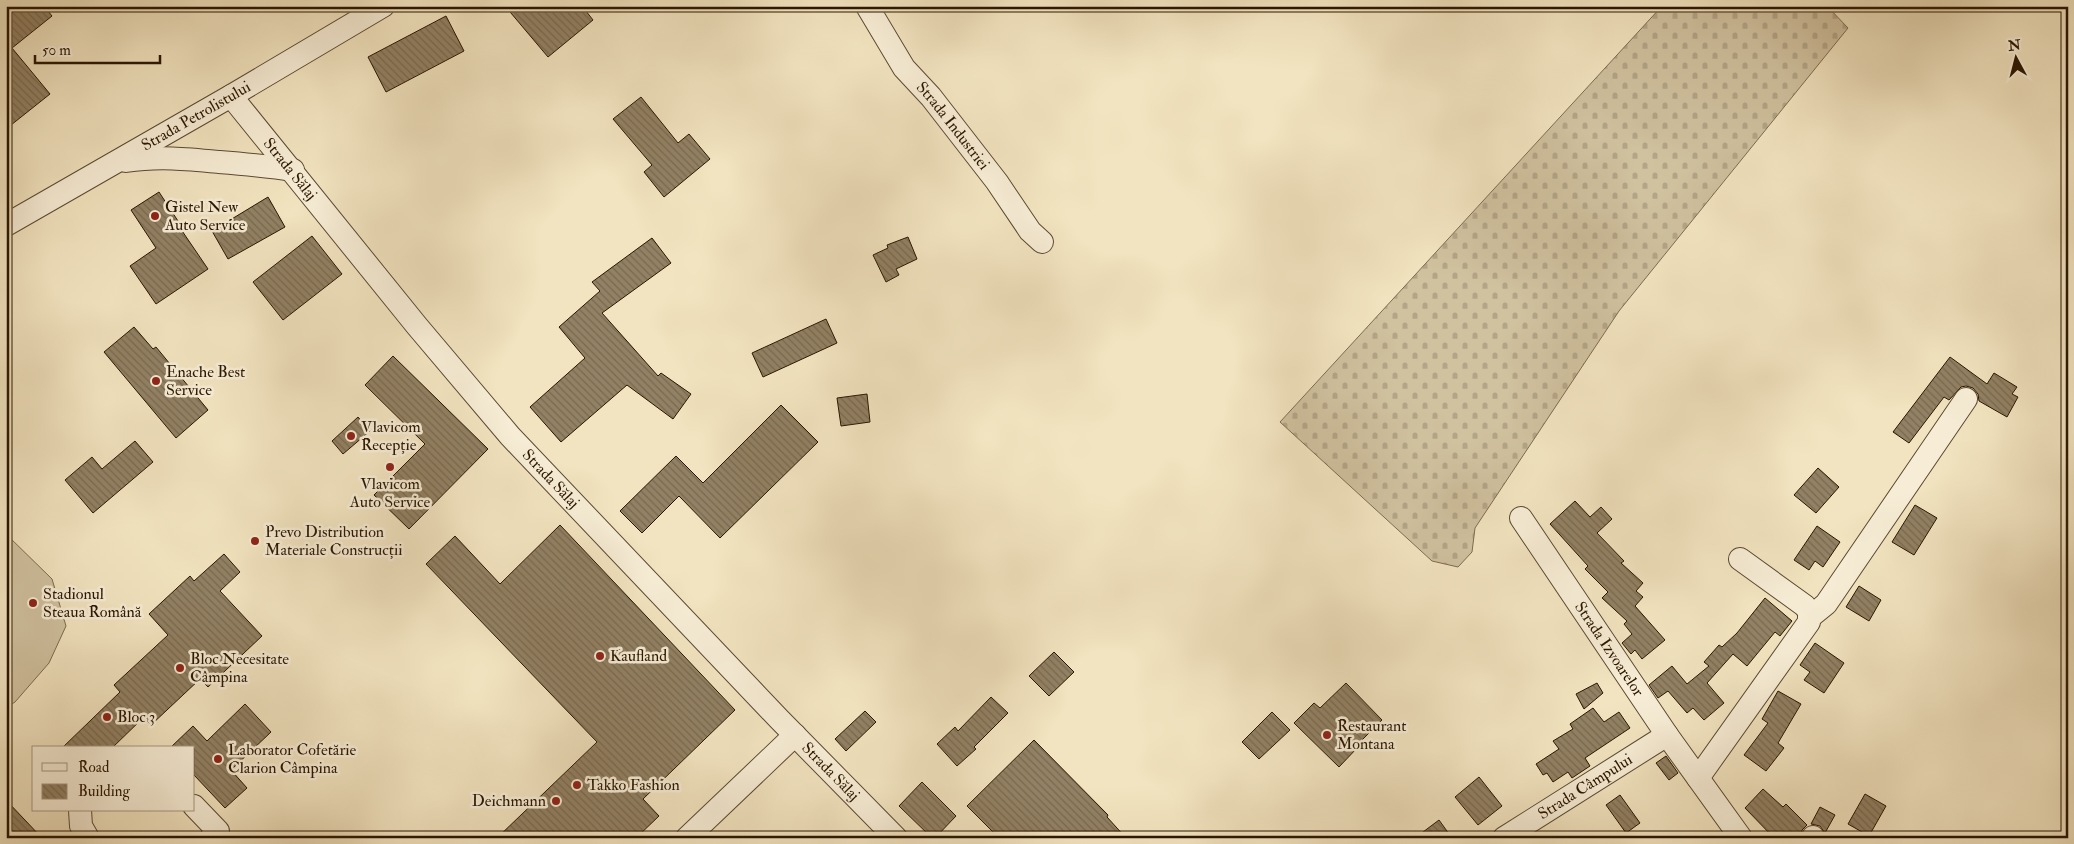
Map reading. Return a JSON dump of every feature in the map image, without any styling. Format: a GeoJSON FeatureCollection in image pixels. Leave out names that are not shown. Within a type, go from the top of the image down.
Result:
{"type":"FeatureCollection","features":[{"type":"Feature","properties":{"kind":"street","name":"Strada Petrolistului"},"geometry":{"type":"LineString","coordinates":[[6,225],[384,6]]}},
{"type":"Feature","properties":{"kind":"street","name":"Strada Industriei"},"geometry":{"type":"LineString","coordinates":[[867,6],[904,68],[931,97],[997,182],[1030,231],[1042,242]]}},
{"type":"Feature","properties":{"kind":"street","name":"Strada Sălaj"},"geometry":{"type":"LineString","coordinates":[[231,96],[293,170],[417,326],[510,436],[795,735],[896,838]]}},
{"type":"Feature","properties":{"kind":"street"},"geometry":{"type":"LineString","coordinates":[[115,163],[159,158],[259,165],[293,170]]}},
{"type":"Feature","properties":{"kind":"street"},"geometry":{"type":"LineString","coordinates":[[1698,778],[1807,628],[1810,617],[1826,604],[1966,399]]}},
{"type":"Feature","properties":{"kind":"street","name":"Strada Izvoarelor"},"geometry":{"type":"LineString","coordinates":[[1521,518],[1667,735],[1741,838]]}},
{"type":"Feature","properties":{"kind":"street"},"geometry":{"type":"LineString","coordinates":[[1740,559],[1805,606],[1810,617]]}},
{"type":"Feature","properties":{"kind":"street"},"geometry":{"type":"LineString","coordinates":[[687,838],[795,735]]}},
{"type":"Feature","properties":{"kind":"street","name":"Strada Câmpului"},"geometry":{"type":"LineString","coordinates":[[1504,838],[1667,735]]}},
{"type":"Feature","properties":{"kind":"street"},"geometry":{"type":"LineString","coordinates":[[195,807],[218,831],[210,838]]}},
{"type":"Feature","properties":{"kind":"street"},"geometry":{"type":"LineString","coordinates":[[80,812],[81,826],[88,838]]}},
{"type":"Feature","properties":{"kind":"green space"},"geometry":{"type":"Polygon","coordinates":[[[1662,6],[1827,6],[1848,28],[1619,311],[1475,528],[1472,552],[1458,567],[1432,561],[1280,422],[1662,6]]]}},
{"type":"Feature","properties":{"kind":"green space","name":"Stadionul Steaua Română"},"geometry":{"type":"Polygon","coordinates":[[[6,534],[52,579],[66,626],[49,663],[15,702],[6,708],[6,534]]]}},
{"type":"Feature","properties":{"kind":"building"},"geometry":{"type":"Polygon","coordinates":[[[6,6],[44,6],[52,16],[12,48],[50,94],[6,129],[6,6]]]}},
{"type":"Feature","properties":{"kind":"building"},"geometry":{"type":"Polygon","coordinates":[[[505,6],[582,6],[593,20],[548,57],[505,6]]]}},
{"type":"Feature","properties":{"kind":"building"},"geometry":{"type":"Polygon","coordinates":[[[446,16],[464,51],[386,92],[368,57],[446,16]]]}},
{"type":"Feature","properties":{"kind":"building"},"geometry":{"type":"Polygon","coordinates":[[[641,97],[678,143],[689,134],[710,159],[664,197],[644,172],[652,165],[613,119],[641,97]]]}},
{"type":"Feature","properties":{"kind":"building"},"geometry":{"type":"Polygon","coordinates":[[[159,192],[178,221],[176,222],[208,269],[156,304],[130,266],[156,248],[131,210],[159,192]]]}},
{"type":"Feature","properties":{"kind":"building"},"geometry":{"type":"Polygon","coordinates":[[[268,197],[285,227],[228,259],[212,231],[268,197]]]}},
{"type":"Feature","properties":{"kind":"building"},"geometry":{"type":"Polygon","coordinates":[[[312,236],[342,274],[283,320],[253,282],[312,236]]]}},
{"type":"Feature","properties":{"kind":"building"},"geometry":{"type":"Polygon","coordinates":[[[908,237],[917,259],[896,269],[899,275],[886,282],[873,255],[888,248],[887,245],[908,237]]]}},
{"type":"Feature","properties":{"kind":"building"},"geometry":{"type":"Polygon","coordinates":[[[652,238],[671,263],[602,313],[658,376],[661,373],[691,394],[673,419],[627,385],[561,442],[530,407],[585,358],[559,327],[600,291],[592,282],[652,238]]]}},
{"type":"Feature","properties":{"kind":"building"},"geometry":{"type":"Polygon","coordinates":[[[826,319],[837,343],[763,377],[752,353],[826,319]]]}},
{"type":"Feature","properties":{"kind":"building","name":"Enache Best Service"},"geometry":{"type":"Polygon","coordinates":[[[134,327],[153,349],[156,347],[208,410],[176,438],[104,352],[134,327]]]}},
{"type":"Feature","properties":{"kind":"building"},"geometry":{"type":"Polygon","coordinates":[[[393,356],[488,449],[409,529],[374,495],[425,444],[365,385],[393,356]]]}},
{"type":"Feature","properties":{"kind":"building"},"geometry":{"type":"Polygon","coordinates":[[[1950,357],[1987,384],[1994,373],[2017,387],[2012,394],[2018,397],[2007,417],[1979,401],[1978,394],[1973,388],[1961,387],[1949,400],[1944,397],[1909,443],[1893,432],[1950,357]]]}},
{"type":"Feature","properties":{"kind":"building"},"geometry":{"type":"Polygon","coordinates":[[[867,394],[870,422],[841,426],[837,398],[867,394]]]}},
{"type":"Feature","properties":{"kind":"building"},"geometry":{"type":"Polygon","coordinates":[[[781,405],[818,442],[720,538],[679,496],[642,533],[620,511],[676,456],[703,483],[781,405]]]}},
{"type":"Feature","properties":{"kind":"building","name":"Vlavicom Recepție"},"geometry":{"type":"Polygon","coordinates":[[[358,417],[370,431],[343,454],[332,441],[358,417]]]}},
{"type":"Feature","properties":{"kind":"building"},"geometry":{"type":"Polygon","coordinates":[[[135,441],[153,462],[93,513],[65,480],[92,457],[102,469],[135,441]]]}},
{"type":"Feature","properties":{"kind":"building"},"geometry":{"type":"Polygon","coordinates":[[[1818,468],[1839,487],[1816,513],[1794,495],[1818,468]]]}},
{"type":"Feature","properties":{"kind":"building"},"geometry":{"type":"Polygon","coordinates":[[[1575,501],[1590,517],[1601,507],[1612,519],[1597,533],[1624,561],[1621,563],[1643,583],[1636,591],[1643,597],[1635,606],[1665,640],[1642,659],[1635,650],[1631,654],[1622,643],[1632,634],[1624,624],[1627,621],[1602,598],[1608,592],[1585,569],[1588,566],[1550,524],[1575,501]]]}},
{"type":"Feature","properties":{"kind":"building"},"geometry":{"type":"Polygon","coordinates":[[[1915,505],[1937,518],[1914,555],[1892,542],[1915,505]]]}},
{"type":"Feature","properties":{"kind":"building","name":"Kaufland"},"geometry":{"type":"Polygon","coordinates":[[[560,525],[735,710],[643,799],[659,816],[636,838],[497,838],[597,742],[426,564],[455,536],[500,584],[560,525]]]}},
{"type":"Feature","properties":{"kind":"building"},"geometry":{"type":"Polygon","coordinates":[[[1817,526],[1840,542],[1823,567],[1815,561],[1809,570],[1794,560],[1817,526]]]}},
{"type":"Feature","properties":{"kind":"building"},"geometry":{"type":"Polygon","coordinates":[[[224,554],[240,572],[220,591],[262,636],[208,687],[200,679],[151,725],[144,717],[114,746],[64,746],[120,692],[114,685],[168,635],[149,614],[190,576],[194,581],[224,554]]]}},
{"type":"Feature","properties":{"kind":"building"},"geometry":{"type":"Polygon","coordinates":[[[1859,586],[1881,600],[1869,621],[1846,607],[1859,586]]]}},
{"type":"Feature","properties":{"kind":"building"},"geometry":{"type":"Polygon","coordinates":[[[1765,598],[1792,621],[1780,636],[1775,632],[1747,666],[1733,654],[1707,683],[1724,703],[1704,720],[1693,708],[1687,713],[1668,691],[1658,698],[1649,685],[1672,666],[1687,684],[1709,666],[1704,662],[1719,645],[1722,647],[1737,633],[1765,598]]]}},
{"type":"Feature","properties":{"kind":"building"},"geometry":{"type":"Polygon","coordinates":[[[1815,643],[1844,663],[1824,693],[1804,680],[1810,672],[1800,665],[1815,643]]]}},
{"type":"Feature","properties":{"kind":"building"},"geometry":{"type":"Polygon","coordinates":[[[1054,652],[1074,672],[1049,696],[1029,676],[1054,652]]]}},
{"type":"Feature","properties":{"kind":"building"},"geometry":{"type":"Polygon","coordinates":[[[1346,683],[1382,720],[1357,745],[1359,746],[1339,767],[1294,723],[1314,703],[1320,708],[1346,683]]]}},
{"type":"Feature","properties":{"kind":"building"},"geometry":{"type":"Polygon","coordinates":[[[1597,683],[1603,693],[1584,709],[1576,694],[1597,683]]]}},
{"type":"Feature","properties":{"kind":"building"},"geometry":{"type":"Polygon","coordinates":[[[1778,691],[1801,704],[1778,743],[1784,748],[1766,771],[1744,755],[1768,723],[1762,719],[1778,691]]]}},
{"type":"Feature","properties":{"kind":"building"},"geometry":{"type":"Polygon","coordinates":[[[991,697],[1008,713],[974,747],[976,749],[957,766],[937,744],[955,727],[958,731],[991,697]]]}},
{"type":"Feature","properties":{"kind":"building","name":"Laborator Cofetărie Clarion Câmpina"},"geometry":{"type":"Polygon","coordinates":[[[245,704],[271,732],[231,770],[247,788],[225,808],[195,776],[195,746],[172,746],[193,726],[207,741],[245,704]]]}},
{"type":"Feature","properties":{"kind":"building"},"geometry":{"type":"Polygon","coordinates":[[[1593,708],[1604,722],[1619,712],[1630,728],[1585,758],[1590,766],[1572,778],[1568,772],[1553,782],[1547,773],[1543,775],[1536,764],[1559,749],[1553,741],[1573,729],[1570,724],[1593,708]]]}},
{"type":"Feature","properties":{"kind":"building"},"geometry":{"type":"Polygon","coordinates":[[[865,711],[876,722],[846,751],[835,739],[865,711]]]}},
{"type":"Feature","properties":{"kind":"building"},"geometry":{"type":"Polygon","coordinates":[[[1272,712],[1290,730],[1259,759],[1242,742],[1272,712]]]}},
{"type":"Feature","properties":{"kind":"building"},"geometry":{"type":"Polygon","coordinates":[[[1034,740],[1108,815],[1107,817],[1126,838],[999,838],[967,806],[1034,740]]]}},
{"type":"Feature","properties":{"kind":"building"},"geometry":{"type":"Polygon","coordinates":[[[1666,756],[1678,773],[1669,780],[1656,763],[1666,756]]]}},
{"type":"Feature","properties":{"kind":"building"},"geometry":{"type":"Polygon","coordinates":[[[1479,777],[1502,806],[1478,825],[1455,797],[1479,777]]]}},
{"type":"Feature","properties":{"kind":"building"},"geometry":{"type":"Polygon","coordinates":[[[922,782],[956,816],[935,838],[932,838],[899,806],[922,782]]]}},
{"type":"Feature","properties":{"kind":"building"},"geometry":{"type":"Polygon","coordinates":[[[1763,789],[1783,807],[1786,804],[1807,825],[1802,830],[1800,838],[1774,838],[1745,808],[1763,789]]]}},
{"type":"Feature","properties":{"kind":"building"},"geometry":{"type":"Polygon","coordinates":[[[1865,794],[1886,806],[1869,836],[1848,824],[1865,794]]]}},
{"type":"Feature","properties":{"kind":"building"},"geometry":{"type":"Polygon","coordinates":[[[1620,795],[1640,823],[1626,833],[1606,805],[1620,795]]]}},
{"type":"Feature","properties":{"kind":"building"},"geometry":{"type":"Polygon","coordinates":[[[6,800],[42,838],[6,838],[6,800]]]}},
{"type":"Feature","properties":{"kind":"building"},"geometry":{"type":"Polygon","coordinates":[[[1820,807],[1835,815],[1825,833],[1820,826],[1811,824],[1820,807]]]}},
{"type":"Feature","properties":{"kind":"building"},"geometry":{"type":"Polygon","coordinates":[[[1439,820],[1452,838],[1415,838],[1439,820]]]}},
{"type":"Feature","properties":{"kind":"place","name":"Gistel New Auto Service"},"geometry":{"type":"Point","coordinates":[155,216]}},
{"type":"Feature","properties":{"kind":"place","name":"Enache Best Service"},"geometry":{"type":"Point","coordinates":[156,381]}},
{"type":"Feature","properties":{"kind":"place","name":"Vlavicom Recepție"},"geometry":{"type":"Point","coordinates":[351,436]}},
{"type":"Feature","properties":{"kind":"place","name":"Vlavicom Auto Service"},"geometry":{"type":"Point","coordinates":[390,467]}},
{"type":"Feature","properties":{"kind":"place","name":"Prevo Distribution Materiale Construcții"},"geometry":{"type":"Point","coordinates":[255,541]}},
{"type":"Feature","properties":{"kind":"place","name":"Stadionul Steaua Română"},"geometry":{"type":"Point","coordinates":[33,603]}},
{"type":"Feature","properties":{"kind":"place","name":"Kaufland"},"geometry":{"type":"Point","coordinates":[600,656]}},
{"type":"Feature","properties":{"kind":"place","name":"Bloc Necesitate Câmpina"},"geometry":{"type":"Point","coordinates":[180,668]}},
{"type":"Feature","properties":{"kind":"place","name":"Bloc 3"},"geometry":{"type":"Point","coordinates":[107,717]}},
{"type":"Feature","properties":{"kind":"place","name":"Restaurant Montana"},"geometry":{"type":"Point","coordinates":[1327,735]}},
{"type":"Feature","properties":{"kind":"place","name":"Laborator Cofetărie Clarion Câmpina"},"geometry":{"type":"Point","coordinates":[218,759]}},
{"type":"Feature","properties":{"kind":"place","name":"Takko Fashion"},"geometry":{"type":"Point","coordinates":[577,785]}},
{"type":"Feature","properties":{"kind":"place","name":"Deichmann"},"geometry":{"type":"Point","coordinates":[556,801]}}]}
